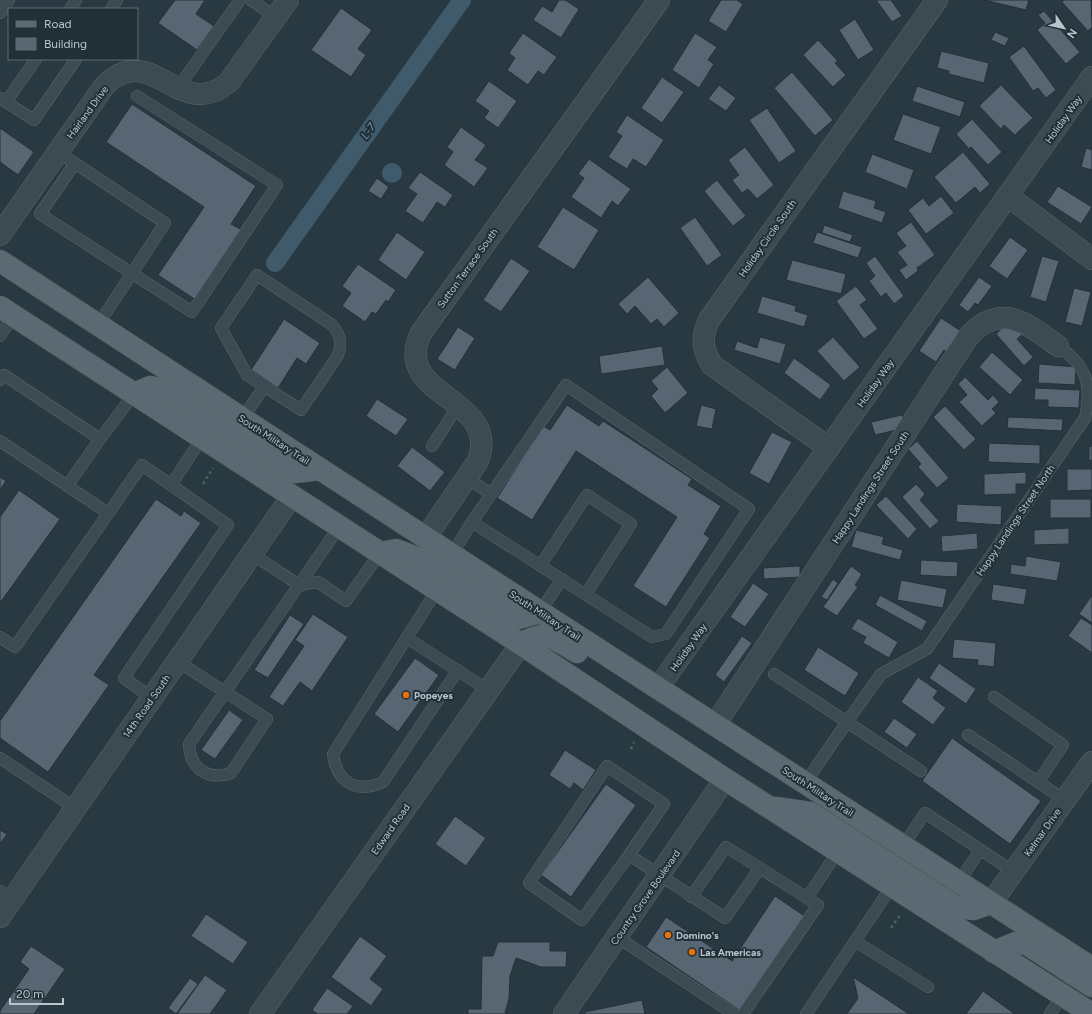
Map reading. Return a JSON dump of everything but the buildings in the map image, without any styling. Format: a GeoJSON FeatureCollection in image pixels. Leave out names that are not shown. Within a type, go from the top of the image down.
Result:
{"type":"FeatureCollection","features":[{"type":"Feature","properties":{"kind":"main road","name":"South Military Trail"},"geometry":{"type":"LineString","coordinates":[[0,261],[1092,968]]}},
{"type":"Feature","properties":{"kind":"main road"},"geometry":{"type":"LineString","coordinates":[[6,311],[521,644],[725,779],[1092,1014]]}},
{"type":"Feature","properties":{"kind":"main road"},"geometry":{"type":"LineString","coordinates":[[134,394],[150,387],[168,390],[295,472],[320,469]]}},
{"type":"Feature","properties":{"kind":"main road"},"geometry":{"type":"LineString","coordinates":[[380,553],[396,550],[417,558],[510,618],[519,618],[540,612]]}},
{"type":"Feature","properties":{"kind":"main road"},"geometry":{"type":"LineString","coordinates":[[521,644],[533,636],[552,637],[597,664],[650,683]]}},
{"type":"Feature","properties":{"kind":"main road"},"geometry":{"type":"LineString","coordinates":[[767,806],[810,813],[956,907],[974,909],[991,903]]}},
{"type":"Feature","properties":{"kind":"main road"},"geometry":{"type":"LineString","coordinates":[[994,952],[1016,943],[1027,944],[1092,986]]}},
{"type":"Feature","properties":{"kind":"street","name":"Hairland Drive"},"geometry":{"type":"LineString","coordinates":[[0,235],[105,85],[114,76],[125,71],[137,70],[149,73],[178,88],[196,95],[209,94],[220,90],[229,82],[288,0]]}},
{"type":"Feature","properties":{"kind":"street","name":"Sutton Terrace South"},"geometry":{"type":"LineString","coordinates":[[426,537],[478,461],[482,450],[482,438],[478,426],[458,406],[424,378],[418,368],[415,356],[416,344],[421,333],[659,0]]}},
{"type":"Feature","properties":{"kind":"street","name":"Holiday Circle South"},"geometry":{"type":"LineString","coordinates":[[829,448],[712,365],[705,355],[702,343],[704,331],[709,320],[937,0]]}},
{"type":"Feature","properties":{"kind":"street","name":"Holiday Way"},"geometry":{"type":"LineString","coordinates":[[650,683],[829,448],[1092,77]]}},
{"type":"Feature","properties":{"kind":"street"},"geometry":{"type":"LineString","coordinates":[[1008,196],[1092,259]]}},
{"type":"Feature","properties":{"kind":"street","name":"Happy Landings Street South"},"geometry":{"type":"LineString","coordinates":[[715,725],[968,337],[977,327],[989,320],[1002,317],[1015,319],[1028,324],[1058,346]]}},
{"type":"Feature","properties":{"kind":"street","name":"14th Road South"},"geometry":{"type":"LineString","coordinates":[[0,917],[6,895],[75,808],[292,496]]}},
{"type":"Feature","properties":{"kind":"street","name":"Edward Road"},"geometry":{"type":"LineString","coordinates":[[260,1014],[521,644]]}},
{"type":"Feature","properties":{"kind":"street","name":"Kelmar Drive"},"geometry":{"type":"LineString","coordinates":[[991,903],[1092,762]]}},
{"type":"Feature","properties":{"kind":"street","name":"Country Grove Boulevard"},"geometry":{"type":"LineString","coordinates":[[564,1014],[725,779]]}},
{"type":"Feature","properties":{"kind":"lane"},"geometry":{"type":"LineString","coordinates":[[0,13],[9,0]]}},
{"type":"Feature","properties":{"kind":"lane"},"geometry":{"type":"LineString","coordinates":[[178,88],[240,0]]}},
{"type":"Feature","properties":{"kind":"lane"},"geometry":{"type":"LineString","coordinates":[[251,0],[275,17]]}},
{"type":"Feature","properties":{"kind":"lane"},"geometry":{"type":"LineString","coordinates":[[35,60],[3,100],[34,120],[75,60]]}},
{"type":"Feature","properties":{"kind":"lane"},"geometry":{"type":"LineString","coordinates":[[75,163],[40,214],[192,312],[277,185],[137,96]]}},
{"type":"Feature","properties":{"kind":"lane"},"geometry":{"type":"LineString","coordinates":[[58,152],[165,224],[98,325]]}},
{"type":"Feature","properties":{"kind":"lane"},"geometry":{"type":"LineString","coordinates":[[257,275],[331,324],[340,335],[341,343],[337,357],[300,410],[264,387],[247,375],[221,328],[257,275]]}},
{"type":"Feature","properties":{"kind":"lane"},"geometry":{"type":"LineString","coordinates":[[0,336],[6,311]]}},
{"type":"Feature","properties":{"kind":"lane","name":"Happy Landings Street North"},"geometry":{"type":"LineString","coordinates":[[847,722],[882,674],[927,649],[1085,418],[1089,403],[1086,375],[1079,363],[1058,346]]}},
{"type":"Feature","properties":{"kind":"lane"},"geometry":{"type":"LineString","coordinates":[[1,376],[100,439]]}},
{"type":"Feature","properties":{"kind":"lane"},"geometry":{"type":"LineString","coordinates":[[452,554],[472,522],[566,385],[749,509],[666,634],[652,637],[472,522]]}},
{"type":"Feature","properties":{"kind":"lane"},"geometry":{"type":"LineString","coordinates":[[242,419],[264,387]]}},
{"type":"Feature","properties":{"kind":"lane"},"geometry":{"type":"LineString","coordinates":[[67,486],[134,394]]}},
{"type":"Feature","properties":{"kind":"lane"},"geometry":{"type":"LineString","coordinates":[[432,446],[458,406]]}},
{"type":"Feature","properties":{"kind":"lane"},"geometry":{"type":"LineString","coordinates":[[171,486],[202,438]]}},
{"type":"Feature","properties":{"kind":"lane"},"geometry":{"type":"LineString","coordinates":[[0,441],[108,513]]}},
{"type":"Feature","properties":{"kind":"lane"},"geometry":{"type":"LineString","coordinates":[[0,637],[15,647],[142,465],[228,525],[124,678],[152,698]]}},
{"type":"Feature","properties":{"kind":"lane"},"geometry":{"type":"LineString","coordinates":[[467,478],[491,494]]}},
{"type":"Feature","properties":{"kind":"lane"},"geometry":{"type":"LineString","coordinates":[[540,566],[587,495],[631,524],[586,594]]}},
{"type":"Feature","properties":{"kind":"lane"},"geometry":{"type":"LineString","coordinates":[[177,661],[225,692],[266,719],[231,773],[222,776],[205,774],[198,768],[191,757],[189,744],[225,692],[299,585],[339,527]]}},
{"type":"Feature","properties":{"kind":"lane"},"geometry":{"type":"LineString","coordinates":[[252,554],[299,585],[318,582],[346,601],[380,553]]}},
{"type":"Feature","properties":{"kind":"lane"},"geometry":{"type":"LineString","coordinates":[[540,612],[562,579]]}},
{"type":"Feature","properties":{"kind":"lane"},"geometry":{"type":"LineString","coordinates":[[437,590],[408,638],[333,754],[338,773],[354,785],[364,787],[374,786],[384,782],[458,670]]}},
{"type":"Feature","properties":{"kind":"lane"},"geometry":{"type":"LineString","coordinates":[[408,638],[488,690]]}},
{"type":"Feature","properties":{"kind":"lane"},"geometry":{"type":"LineString","coordinates":[[774,674],[921,772]]}},
{"type":"Feature","properties":{"kind":"lane"},"geometry":{"type":"LineString","coordinates":[[994,697],[1063,744],[1038,782]]}},
{"type":"Feature","properties":{"kind":"lane"},"geometry":{"type":"LineString","coordinates":[[805,783],[847,722]]}},
{"type":"Feature","properties":{"kind":"lane"},"geometry":{"type":"LineString","coordinates":[[968,735],[1065,800]]}},
{"type":"Feature","properties":{"kind":"lane"},"geometry":{"type":"LineString","coordinates":[[0,758],[75,808]]}},
{"type":"Feature","properties":{"kind":"lane"},"geometry":{"type":"LineString","coordinates":[[607,766],[664,804],[629,855],[582,920],[528,883],[607,766]]}},
{"type":"Feature","properties":{"kind":"lane"},"geometry":{"type":"LineString","coordinates":[[903,846],[925,813],[1014,872]]}},
{"type":"Feature","properties":{"kind":"lane"},"geometry":{"type":"LineString","coordinates":[[691,896],[726,847],[818,905],[743,1014]]}},
{"type":"Feature","properties":{"kind":"lane"},"geometry":{"type":"LineString","coordinates":[[959,882],[980,850]]}},
{"type":"Feature","properties":{"kind":"lane"},"geometry":{"type":"LineString","coordinates":[[807,898],[838,851]]}},
{"type":"Feature","properties":{"kind":"lane"},"geometry":{"type":"LineString","coordinates":[[629,855],[724,918],[760,868]]}},
{"type":"Feature","properties":{"kind":"lane"},"geometry":{"type":"LineString","coordinates":[[806,1014],[892,886]]}},
{"type":"Feature","properties":{"kind":"lane"},"geometry":{"type":"LineString","coordinates":[[617,937],[734,1014]]}},
{"type":"Feature","properties":{"kind":"lane"},"geometry":{"type":"LineString","coordinates":[[855,940],[928,988]]}},
{"type":"Feature","properties":{"kind":"lane"},"geometry":{"type":"LineString","coordinates":[[1050,1014],[1063,995]]}},
{"type":"Feature","properties":{"kind":"path"},"geometry":{"type":"LineString","coordinates":[[203,484],[213,468]]}},
{"type":"Feature","properties":{"kind":"path"},"geometry":{"type":"LineString","coordinates":[[631,749],[634,742]]}},
{"type":"Feature","properties":{"kind":"path"},"geometry":{"type":"LineString","coordinates":[[891,928],[900,916]]}},
{"type":"Feature","properties":{"kind":"water"},"geometry":{"type":"Polygon","coordinates":[[[392,163],[399,166],[402,173],[399,180],[392,183],[385,180],[382,173],[385,166],[392,163]]]}},
{"type":"Feature","properties":{"kind":"waterway","name":"L-7"},"geometry":{"type":"LineString","coordinates":[[275,263],[462,0]]}},
{"type":"Feature","properties":{"kind":"place","name":"Popeyes"},"geometry":{"type":"Point","coordinates":[406,695]}},
{"type":"Feature","properties":{"kind":"place","name":"Domino's"},"geometry":{"type":"Point","coordinates":[668,935]}},
{"type":"Feature","properties":{"kind":"place","name":"Las Americas"},"geometry":{"type":"Point","coordinates":[692,952]}}]}
